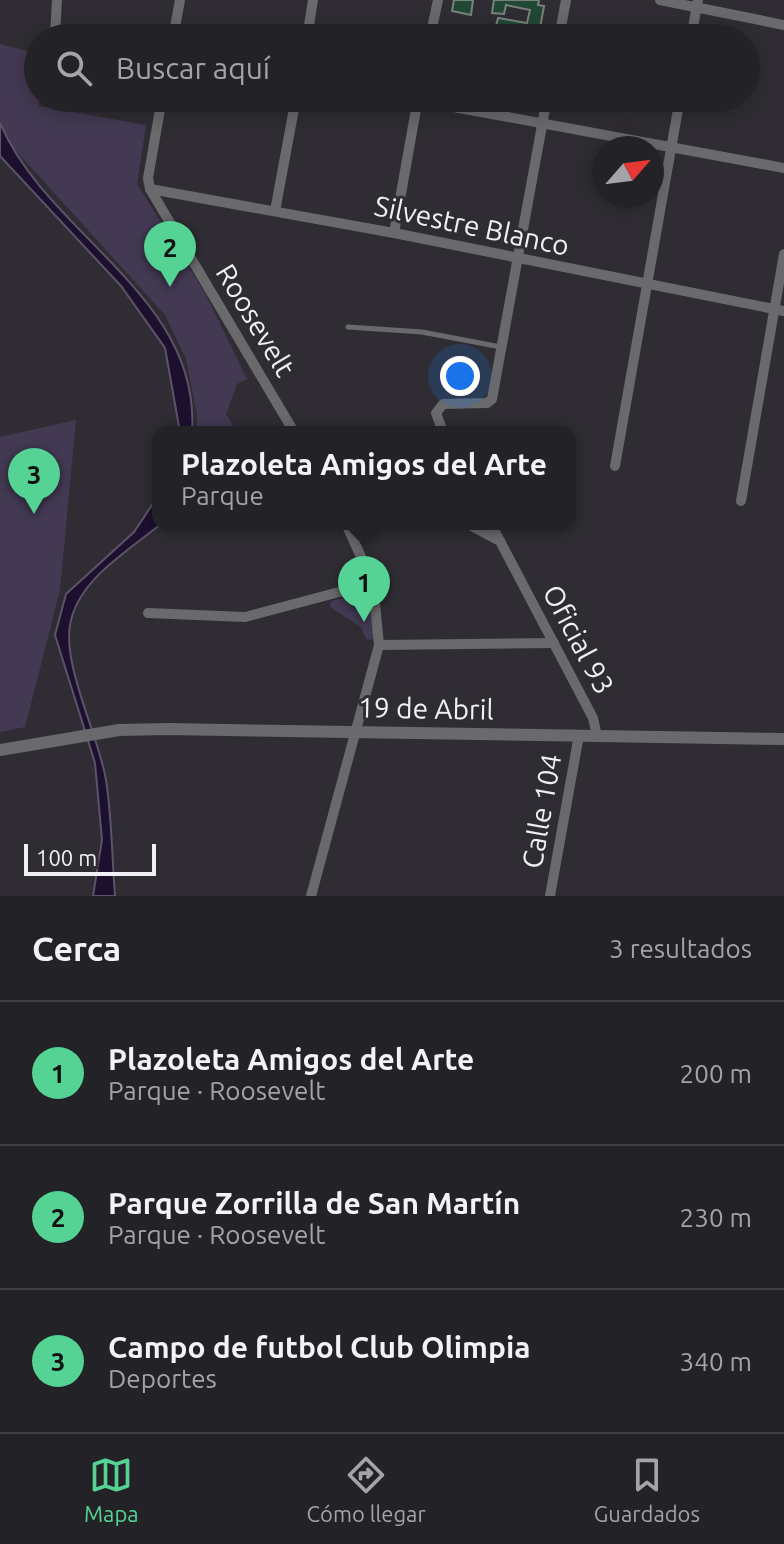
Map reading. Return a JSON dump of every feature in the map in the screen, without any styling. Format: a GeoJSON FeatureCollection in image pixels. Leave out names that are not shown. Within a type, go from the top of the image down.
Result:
{"type":"FeatureCollection","features":[{"type":"Feature","properties":{"kind":"street"},"geometry":{"type":"LineString","coordinates":[[57,0],[58,24]]}},
{"type":"Feature","properties":{"kind":"street"},"geometry":{"type":"LineString","coordinates":[[176,24],[180,0]]}},
{"type":"Feature","properties":{"kind":"street"},"geometry":{"type":"LineString","coordinates":[[309,24],[313,0]]}},
{"type":"Feature","properties":{"kind":"street"},"geometry":{"type":"LineString","coordinates":[[433,24],[438,0]]}},
{"type":"Feature","properties":{"kind":"street"},"geometry":{"type":"LineString","coordinates":[[562,24],[566,0]]}},
{"type":"Feature","properties":{"kind":"street"},"geometry":{"type":"LineString","coordinates":[[660,0],[697,4],[784,25]]}},
{"type":"Feature","properties":{"kind":"street"},"geometry":{"type":"LineString","coordinates":[[693,24],[697,4]]}},
{"type":"Feature","properties":{"kind":"street"},"geometry":{"type":"LineString","coordinates":[[150,189],[148,178],[160,112]]}},
{"type":"Feature","properties":{"kind":"street"},"geometry":{"type":"LineString","coordinates":[[275,211],[293,112]]}},
{"type":"Feature","properties":{"kind":"street"},"geometry":{"type":"LineString","coordinates":[[394,233],[416,112]]}},
{"type":"Feature","properties":{"kind":"street"},"geometry":{"type":"LineString","coordinates":[[485,112],[784,168]]}},
{"type":"Feature","properties":{"kind":"street"},"geometry":{"type":"LineString","coordinates":[[441,426],[436,413],[443,404],[487,403],[492,399],[544,112]]}},
{"type":"Feature","properties":{"kind":"street"},"geometry":{"type":"LineString","coordinates":[[615,466],[677,112]]}},
{"type":"Feature","properties":{"kind":"street","name":"Silvestre Blanco"},"geometry":{"type":"LineString","coordinates":[[150,189],[394,233],[779,310]]}},
{"type":"Feature","properties":{"kind":"street","name":"Roosevelt"},"geometry":{"type":"LineString","coordinates":[[150,189],[290,426]]}},
{"type":"Feature","properties":{"kind":"street"},"geometry":{"type":"LineString","coordinates":[[741,501],[779,310],[784,254]]}},
{"type":"Feature","properties":{"kind":"street"},"geometry":{"type":"LineString","coordinates":[[311,896],[379,645],[373,583],[349,530]]}},
{"type":"Feature","properties":{"kind":"street"},"geometry":{"type":"LineString","coordinates":[[479,530],[500,541]]}},
{"type":"Feature","properties":{"kind":"street","name":"Oficial 93"},"geometry":{"type":"LineString","coordinates":[[494,530],[593,718],[597,736]]}},
{"type":"Feature","properties":{"kind":"street"},"geometry":{"type":"LineString","coordinates":[[148,613],[245,617],[373,583]]}},
{"type":"Feature","properties":{"kind":"street"},"geometry":{"type":"LineString","coordinates":[[379,645],[554,643]]}},
{"type":"Feature","properties":{"kind":"street","name":"19 de Abril"},"geometry":{"type":"LineString","coordinates":[[0,750],[119,730],[354,730],[784,739]]}},
{"type":"Feature","properties":{"kind":"street","name":"Calle 104"},"geometry":{"type":"LineString","coordinates":[[550,896],[579,735]]}},
{"type":"Feature","properties":{"kind":"lane"},"geometry":{"type":"LineString","coordinates":[[348,327],[393,333],[422,332],[502,347]]}},
{"type":"Feature","properties":{"kind":"shaded area"},"geometry":{"type":"Polygon","coordinates":[[[0,44],[24,50],[24,112],[73,112],[146,125],[137,184],[205,293],[247,379],[237,384],[226,414],[233,426],[197,426],[186,359],[165,315],[8,142],[0,123],[0,44]]]}},
{"type":"Feature","properties":{"kind":"shaded area"},"geometry":{"type":"Polygon","coordinates":[[[0,123],[22,163],[52,200],[148,304],[173,342],[188,384],[192,426],[179,426],[165,348],[121,286],[0,156],[0,123]]]}},
{"type":"Feature","properties":{"kind":"shaded area"},"geometry":{"type":"Polygon","coordinates":[[[76,420],[60,590],[25,727],[0,732],[0,437],[76,420]]]}},
{"type":"Feature","properties":{"kind":"shaded area"},"geometry":{"type":"Polygon","coordinates":[[[152,505],[153,530],[95,578],[76,605],[69,637],[75,677],[102,762],[111,823],[115,896],[93,896],[102,840],[95,763],[55,635],[66,594],[134,532],[152,505]]]}},
{"type":"Feature","properties":{"kind":"shaded area"},"geometry":{"type":"Polygon","coordinates":[[[367,592],[371,595],[374,640],[366,639],[361,627],[330,607],[331,601],[367,592]]]}},
{"type":"Feature","properties":{"kind":"building"},"geometry":{"type":"Polygon","coordinates":[[[454,0],[473,0],[471,15],[452,11],[454,0]]]}},
{"type":"Feature","properties":{"kind":"building"},"geometry":{"type":"Polygon","coordinates":[[[494,0],[539,0],[538,5],[544,6],[541,24],[496,24],[498,18],[527,23],[530,10],[506,5],[504,14],[492,13],[494,0]]]}},
{"type":"Feature","properties":{"kind":"place","name":"Parque Zorrilla de San Martín"},"geometry":{"type":"Point","coordinates":[170,287]}},
{"type":"Feature","properties":{"kind":"place","name":"Campo de futbol Club Olimpia"},"geometry":{"type":"Point","coordinates":[34,514]}},
{"type":"Feature","properties":{"kind":"place","name":"Plazoleta Amigos del Arte"},"geometry":{"type":"Point","coordinates":[364,622]}}]}
